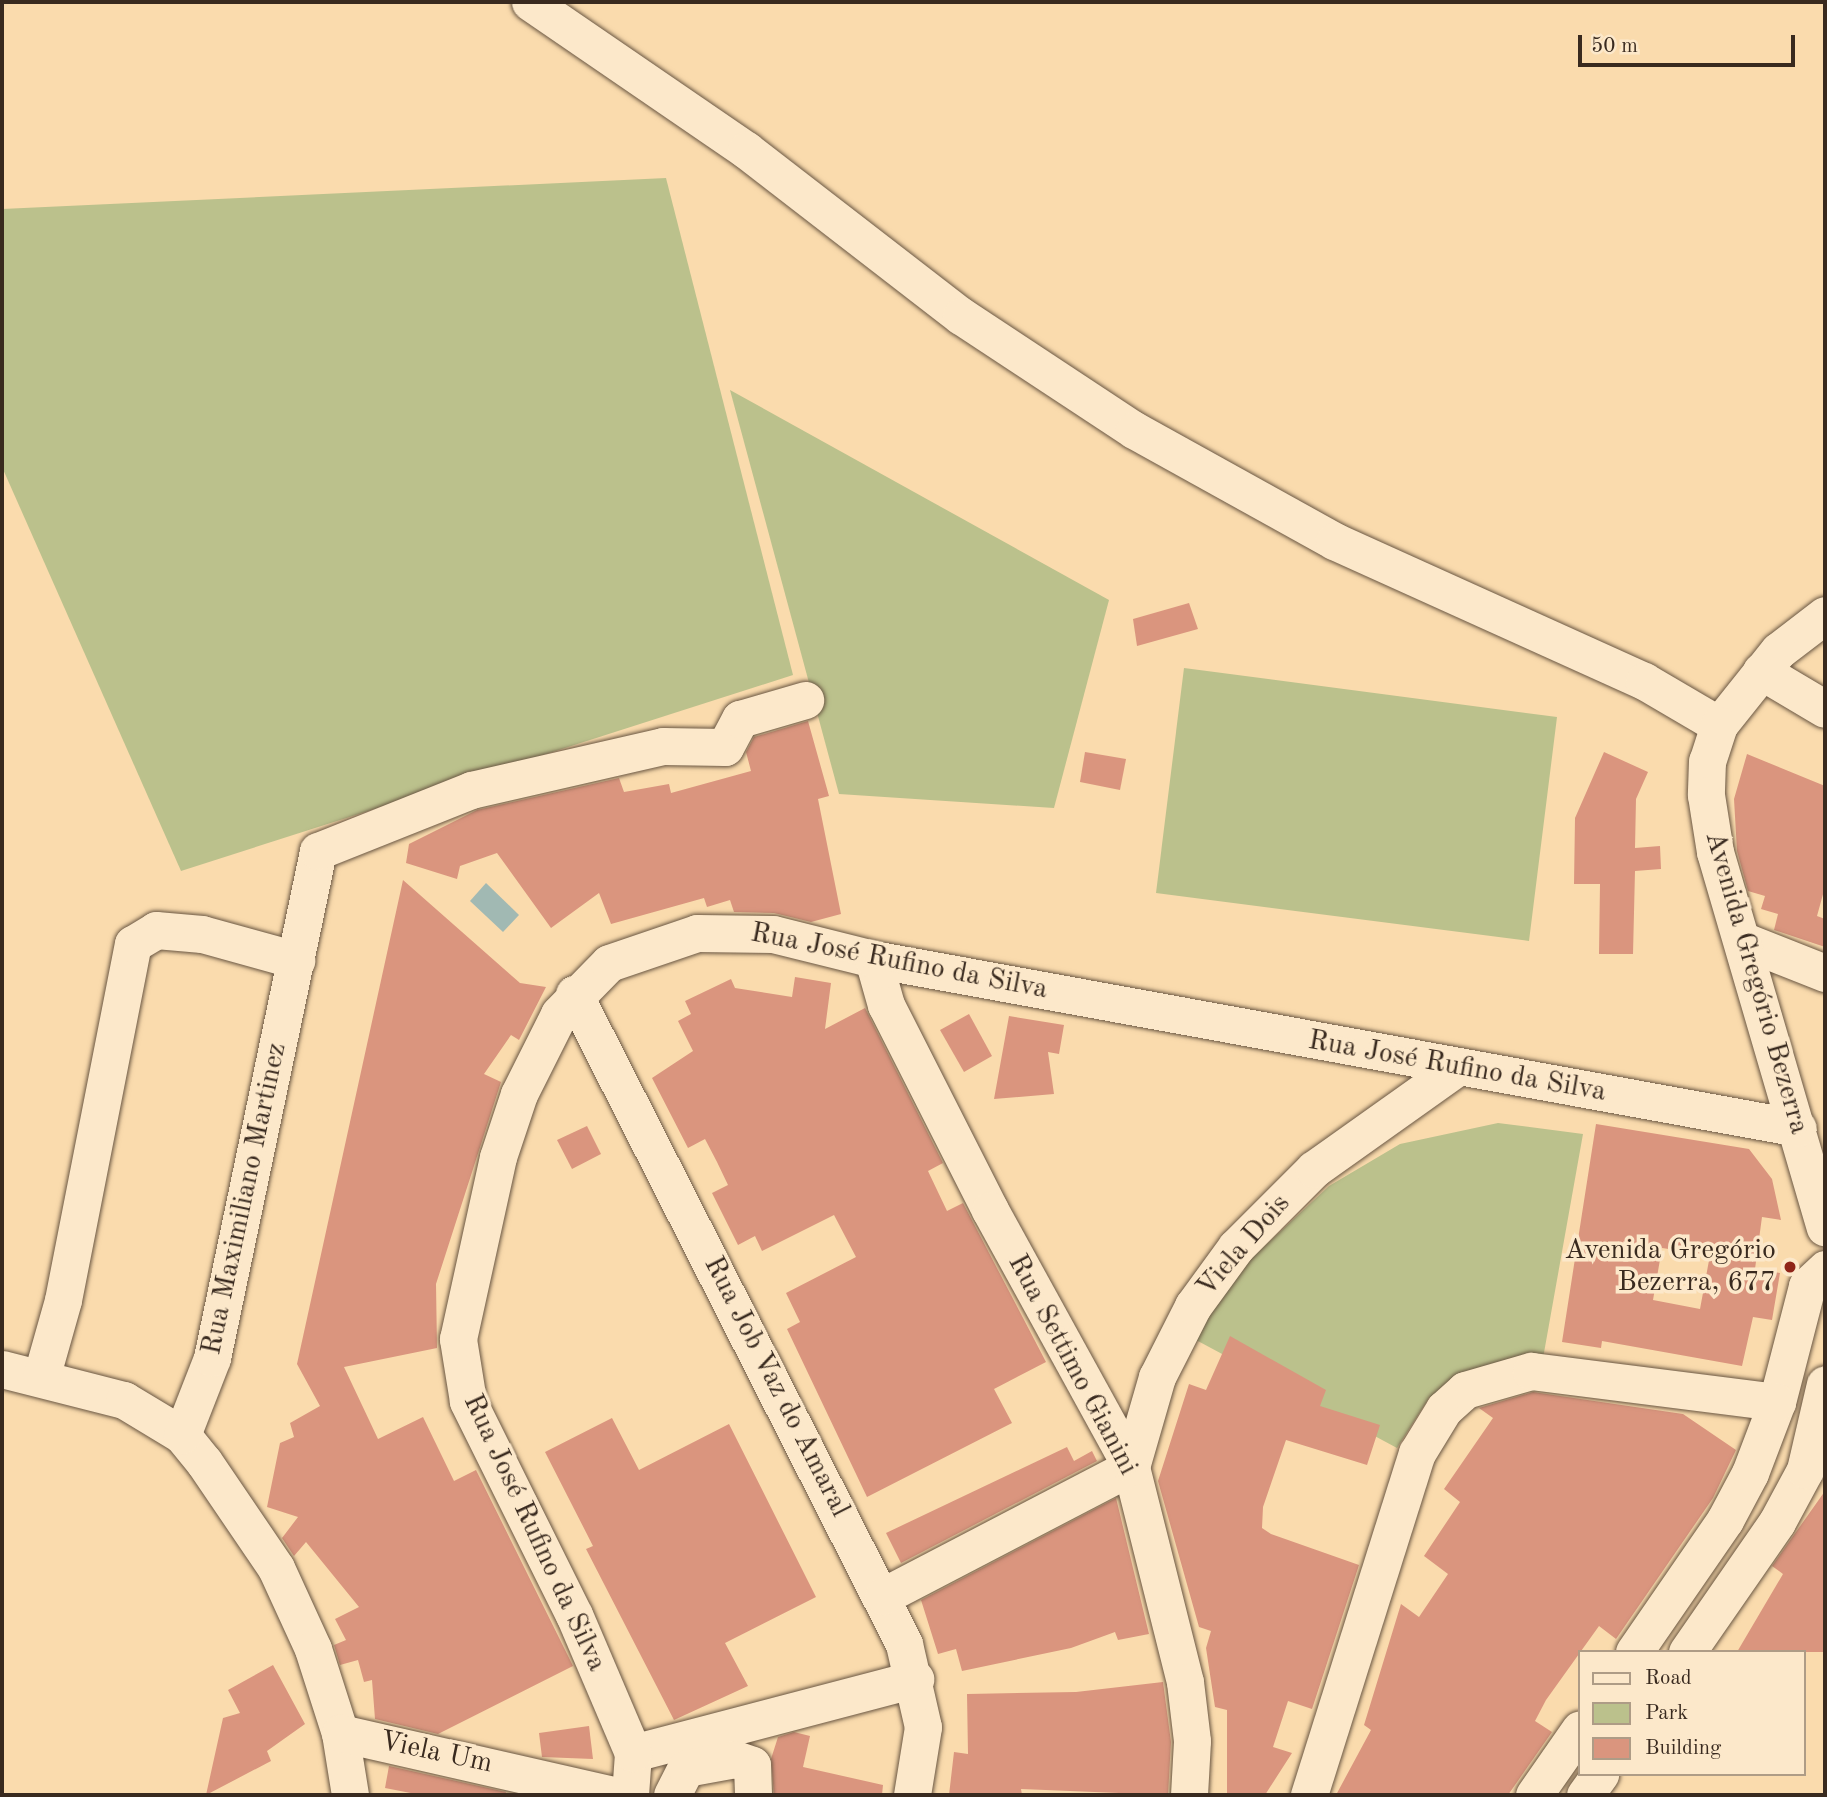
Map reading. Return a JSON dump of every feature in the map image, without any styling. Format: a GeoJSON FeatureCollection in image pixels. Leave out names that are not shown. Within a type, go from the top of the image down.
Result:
{"type":"FeatureCollection","features":[{"type":"Feature","properties":{"kind":"street"},"geometry":{"type":"LineString","coordinates":[[530,2],[746,150],[961,316],[1135,430],[1334,541],[1632,675],[1718,725]]}},
{"type":"Feature","properties":{"kind":"street","name":"Avenida Gregório Bezerra"},"geometry":{"type":"LineString","coordinates":[[1825,615],[1761,671],[1718,725],[1707,761],[1706,795],[1715,852],[1744,941],[1825,1227]]}},
{"type":"Feature","properties":{"kind":"street"},"geometry":{"type":"LineString","coordinates":[[1761,671],[1825,709]]}},
{"type":"Feature","properties":{"kind":"street","name":"Rua Maximiliano Martinez"},"geometry":{"type":"LineString","coordinates":[[182,1435],[212,1358],[318,851],[471,790],[663,746],[725,747],[740,719],[805,701]]}},
{"type":"Feature","properties":{"kind":"street"},"geometry":{"type":"LineString","coordinates":[[41,1378],[63,1300],[134,944],[156,930],[202,934],[296,960]]}},
{"type":"Feature","properties":{"kind":"street","name":"Rua José Rufino da Silva"},"geometry":{"type":"LineString","coordinates":[[630,1795],[633,1753],[574,1615],[468,1401],[459,1357],[462,1313],[498,1157],[536,1054],[574,994],[609,963],[697,933],[773,934],[873,959],[1456,1068],[1798,1128]]}},
{"type":"Feature","properties":{"kind":"street"},"geometry":{"type":"LineString","coordinates":[[1744,941],[1825,973]]}},
{"type":"Feature","properties":{"kind":"street","name":"Rua Settimo Gianini"},"geometry":{"type":"LineString","coordinates":[[873,959],[886,1005],[990,1210],[1131,1467],[1185,1682],[1192,1741],[1189,1795]]}},
{"type":"Feature","properties":{"kind":"street","name":"Rua Job Vaz do Amaral"},"geometry":{"type":"LineString","coordinates":[[574,994],[883,1596],[915,1679],[923,1727],[912,1795]]}},
{"type":"Feature","properties":{"kind":"street","name":"Viela Dois"},"geometry":{"type":"LineString","coordinates":[[1131,1467],[1157,1377],[1193,1306],[1236,1247],[1314,1168],[1456,1068]]}},
{"type":"Feature","properties":{"kind":"street"},"geometry":{"type":"LineString","coordinates":[[1635,1650],[1725,1520],[1777,1402],[1807,1286],[1825,1269]]}},
{"type":"Feature","properties":{"kind":"street"},"geometry":{"type":"LineString","coordinates":[[2,1369],[124,1400],[182,1435],[276,1568],[313,1649],[340,1733],[350,1795]]}},
{"type":"Feature","properties":{"kind":"street"},"geometry":{"type":"LineString","coordinates":[[1309,1795],[1417,1453],[1444,1409],[1465,1390],[1531,1371],[1777,1402]]}},
{"type":"Feature","properties":{"kind":"street"},"geometry":{"type":"LineString","coordinates":[[1687,1650],[1777,1522],[1805,1470],[1825,1384]]}},
{"type":"Feature","properties":{"kind":"street"},"geometry":{"type":"LineString","coordinates":[[883,1596],[1131,1467]]}},
{"type":"Feature","properties":{"kind":"street"},"geometry":{"type":"LineString","coordinates":[[633,1753],[915,1679]]}},
{"type":"Feature","properties":{"kind":"street"},"geometry":{"type":"LineString","coordinates":[[1534,1795],[1578,1732]]}},
{"type":"Feature","properties":{"kind":"street","name":"Viela Um"},"geometry":{"type":"LineString","coordinates":[[340,1733],[614,1795]]}},
{"type":"Feature","properties":{"kind":"street"},"geometry":{"type":"LineString","coordinates":[[672,1795],[686,1768],[735,1759],[752,1765],[752,1795]]}},
{"type":"Feature","properties":{"kind":"street"},"geometry":{"type":"LineString","coordinates":[[1585,1795],[1599,1776]]}},
{"type":"Feature","properties":{"kind":"green space"},"geometry":{"type":"Polygon","coordinates":[[[666,178],[793,675],[181,871],[2,467],[2,209],[666,178]]]}},
{"type":"Feature","properties":{"kind":"green space"},"geometry":{"type":"Polygon","coordinates":[[[730,390],[1109,600],[1054,808],[839,794],[730,390]]]}},
{"type":"Feature","properties":{"kind":"green space"},"geometry":{"type":"Polygon","coordinates":[[[1184,668],[1557,717],[1529,941],[1156,893],[1184,668]]]}},
{"type":"Feature","properties":{"kind":"green space"},"geometry":{"type":"Polygon","coordinates":[[[1498,1123],[1583,1134],[1542,1364],[1465,1373],[1429,1398],[1397,1448],[1196,1340],[1204,1318],[1251,1259],[1329,1186],[1400,1144],[1498,1123]]]}},
{"type":"Feature","properties":{"kind":"water"},"geometry":{"type":"Polygon","coordinates":[[[486,883],[519,915],[503,932],[470,901],[486,883]]]}},
{"type":"Feature","properties":{"kind":"building"},"geometry":{"type":"Polygon","coordinates":[[[1189,603],[1198,629],[1137,646],[1133,619],[1189,603]]]}},
{"type":"Feature","properties":{"kind":"building"},"geometry":{"type":"Polygon","coordinates":[[[808,721],[829,796],[818,799],[841,914],[811,922],[774,913],[734,912],[730,900],[707,907],[704,898],[611,924],[599,893],[551,928],[497,853],[460,866],[457,879],[406,863],[409,844],[477,810],[619,778],[624,792],[669,784],[671,793],[751,771],[746,752],[754,737],[808,721]]]}},
{"type":"Feature","properties":{"kind":"building"},"geometry":{"type":"Polygon","coordinates":[[[1085,752],[1126,759],[1120,790],[1080,782],[1085,752]]]}},
{"type":"Feature","properties":{"kind":"building"},"geometry":{"type":"Polygon","coordinates":[[[1604,752],[1648,772],[1636,799],[1635,848],[1660,846],[1661,869],[1635,871],[1633,954],[1599,954],[1600,884],[1574,884],[1575,818],[1604,752]]]}},
{"type":"Feature","properties":{"kind":"building"},"geometry":{"type":"Polygon","coordinates":[[[1747,754],[1825,786],[1825,887],[1817,916],[1825,919],[1825,947],[1774,930],[1778,914],[1761,909],[1765,896],[1748,891],[1737,851],[1734,799],[1747,754]]]}},
{"type":"Feature","properties":{"kind":"building"},"geometry":{"type":"Polygon","coordinates":[[[403,880],[520,983],[546,987],[519,1040],[511,1035],[484,1074],[501,1082],[436,1284],[437,1348],[344,1367],[378,1439],[423,1417],[454,1481],[476,1470],[573,1666],[438,1734],[375,1719],[372,1680],[364,1682],[358,1660],[340,1665],[334,1645],[346,1640],[335,1619],[359,1607],[306,1542],[294,1556],[282,1538],[298,1517],[267,1507],[280,1443],[294,1437],[290,1423],[320,1406],[297,1364],[403,880]]]}},
{"type":"Feature","properties":{"kind":"building"},"geometry":{"type":"Polygon","coordinates":[[[795,977],[831,983],[825,1029],[865,1008],[943,1163],[928,1171],[947,1211],[963,1203],[1046,1362],[994,1389],[1012,1423],[867,1497],[787,1329],[800,1322],[786,1293],[856,1257],[834,1215],[762,1251],[755,1236],[738,1245],[712,1193],[728,1185],[717,1162],[705,1139],[688,1148],[652,1078],[693,1051],[678,1021],[691,1014],[685,1001],[731,979],[735,988],[792,997],[795,977]]]}},
{"type":"Feature","properties":{"kind":"building"},"geometry":{"type":"Polygon","coordinates":[[[969,1014],[992,1056],[964,1072],[940,1030],[969,1014]]]}},
{"type":"Feature","properties":{"kind":"building"},"geometry":{"type":"Polygon","coordinates":[[[1009,1016],[1064,1025],[1059,1054],[1048,1052],[1054,1094],[994,1099],[1009,1016]]]}},
{"type":"Feature","properties":{"kind":"building"},"geometry":{"type":"Polygon","coordinates":[[[1596,1124],[1749,1149],[1772,1179],[1781,1220],[1762,1217],[1755,1269],[1780,1273],[1772,1320],[1753,1317],[1742,1366],[1602,1341],[1601,1348],[1562,1342],[1596,1124]],[[1662,1248],[1653,1300],[1700,1309],[1710,1255],[1662,1248]]]}},
{"type":"Feature","properties":{"kind":"building"},"geometry":{"type":"Polygon","coordinates":[[[587,1126],[601,1154],[572,1169],[557,1140],[587,1126]]]}},
{"type":"Feature","properties":{"kind":"building"},"geometry":{"type":"Polygon","coordinates":[[[1230,1336],[1326,1390],[1320,1406],[1380,1425],[1367,1465],[1286,1440],[1263,1507],[1262,1528],[1271,1534],[1359,1565],[1312,1709],[1288,1701],[1273,1747],[1292,1753],[1265,1795],[1227,1795],[1227,1710],[1215,1707],[1206,1648],[1211,1631],[1199,1627],[1158,1481],[1189,1384],[1206,1390],[1230,1336]]]}},
{"type":"Feature","properties":{"kind":"building"},"geometry":{"type":"Polygon","coordinates":[[[1533,1392],[1683,1414],[1736,1450],[1713,1498],[1616,1639],[1599,1626],[1582,1650],[1578,1650],[1578,1655],[1546,1700],[1535,1721],[1552,1732],[1508,1795],[1336,1795],[1371,1730],[1364,1725],[1401,1604],[1419,1617],[1448,1574],[1424,1556],[1460,1502],[1444,1489],[1493,1418],[1479,1408],[1533,1392]]]}},
{"type":"Feature","properties":{"kind":"building"},"geometry":{"type":"Polygon","coordinates":[[[612,1418],[639,1470],[729,1424],[816,1597],[725,1643],[748,1686],[674,1720],[586,1549],[593,1546],[545,1452],[612,1418]]]}},
{"type":"Feature","properties":{"kind":"building"},"geometry":{"type":"Polygon","coordinates":[[[1067,1447],[1074,1461],[1092,1451],[1097,1461],[901,1563],[886,1533],[1067,1447]]]}},
{"type":"Feature","properties":{"kind":"building"},"geometry":{"type":"Polygon","coordinates":[[[1825,1491],[1825,1652],[1738,1650],[1783,1574],[1772,1566],[1825,1491]]]}},
{"type":"Feature","properties":{"kind":"building"},"geometry":{"type":"Polygon","coordinates":[[[1116,1498],[1149,1634],[1118,1640],[1115,1632],[1071,1648],[962,1671],[956,1649],[938,1654],[921,1600],[1116,1498]]]}},
{"type":"Feature","properties":{"kind":"building"},"geometry":{"type":"Polygon","coordinates":[[[273,1665],[305,1724],[267,1751],[271,1761],[206,1795],[223,1718],[240,1713],[228,1690],[273,1665]]]}},
{"type":"Feature","properties":{"kind":"building"},"geometry":{"type":"Polygon","coordinates":[[[1163,1682],[1171,1742],[1168,1795],[1021,1789],[1022,1795],[949,1795],[954,1752],[968,1754],[967,1694],[1076,1692],[1163,1682]]]}},
{"type":"Feature","properties":{"kind":"building"},"geometry":{"type":"Polygon","coordinates":[[[589,1726],[593,1759],[542,1757],[539,1733],[589,1726]]]}},
{"type":"Feature","properties":{"kind":"building"},"geometry":{"type":"Polygon","coordinates":[[[794,1732],[810,1736],[803,1767],[883,1785],[882,1795],[774,1795],[771,1759],[778,1737],[794,1732]]]}},
{"type":"Feature","properties":{"kind":"building"},"geometry":{"type":"Polygon","coordinates":[[[389,1766],[506,1792],[505,1795],[421,1795],[385,1788],[389,1766]]]}},
{"type":"Feature","properties":{"kind":"place","name":"Avenida Gregório Bezerra, 677"},"geometry":{"type":"Point","coordinates":[1790,1267]}}]}
